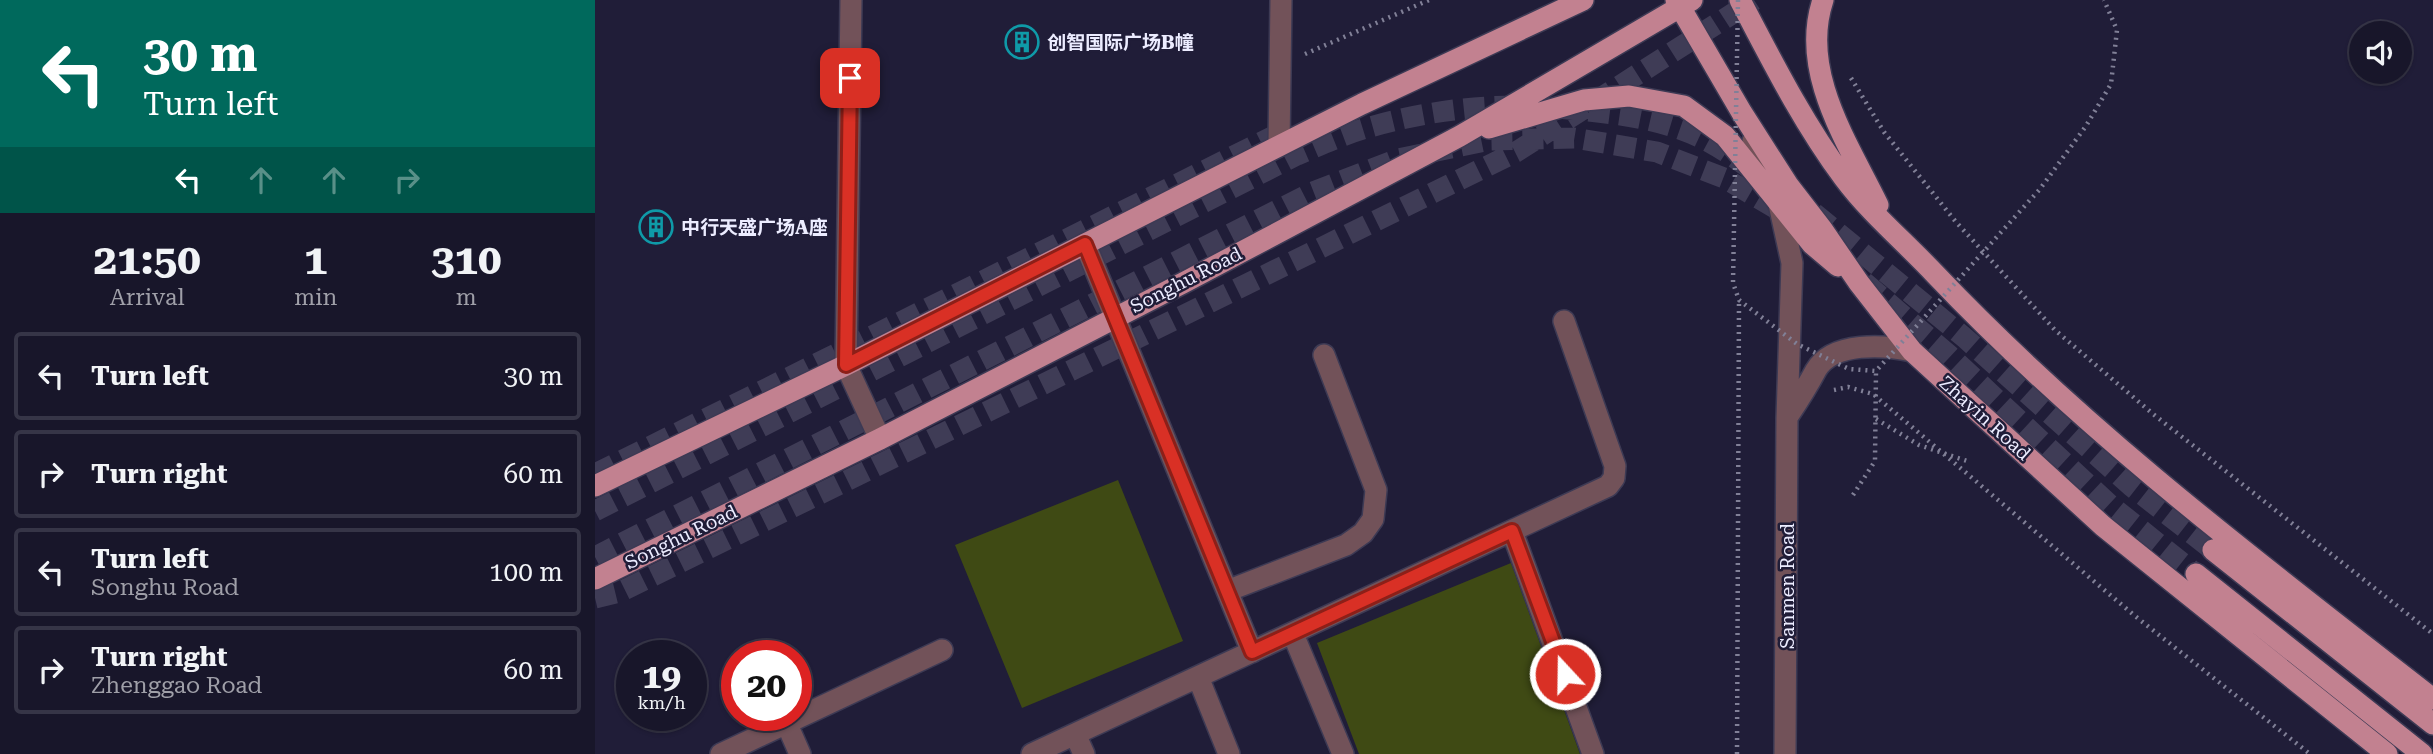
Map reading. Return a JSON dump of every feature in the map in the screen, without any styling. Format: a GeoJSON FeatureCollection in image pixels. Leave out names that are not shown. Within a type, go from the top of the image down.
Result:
{"type":"FeatureCollection","features":[{"type":"Feature","properties":{"kind":"main road"},"geometry":{"type":"LineString","coordinates":[[595,486],[846,365],[1279,146],[1583,0]]}},
{"type":"Feature","properties":{"kind":"main road"},"geometry":{"type":"LineString","coordinates":[[1739,0],[1793,101],[1845,179],[1980,323],[2087,421],[2315,608],[2433,699]]}},
{"type":"Feature","properties":{"kind":"main road"},"geometry":{"type":"LineString","coordinates":[[1823,0],[1815,36],[1824,91],[1888,226]]}},
{"type":"Feature","properties":{"kind":"main road","name":"Zhayin Road"},"geometry":{"type":"LineString","coordinates":[[1683,2],[1742,113],[1788,185],[1912,351],[2103,526],[2387,754]]}},
{"type":"Feature","properties":{"kind":"main road","name":"Songhu Road"},"geometry":{"type":"LineString","coordinates":[[595,579],[880,439],[1183,283],[1460,136],[1683,2]]}},
{"type":"Feature","properties":{"kind":"main road"},"geometry":{"type":"LineString","coordinates":[[1460,136],[1584,100],[1629,96],[1684,107],[1725,136],[1812,244],[1859,283]]}},
{"type":"Feature","properties":{"kind":"main road"},"geometry":{"type":"LineString","coordinates":[[2213,550],[2433,724]]}},
{"type":"Feature","properties":{"kind":"main road"},"geometry":{"type":"LineString","coordinates":[[2196,574],[2422,754]]}},
{"type":"Feature","properties":{"kind":"street"},"geometry":{"type":"LineString","coordinates":[[851,0],[846,365],[880,439]]}},
{"type":"Feature","properties":{"kind":"street"},"geometry":{"type":"LineString","coordinates":[[1279,146],[1281,0]]}},
{"type":"Feature","properties":{"kind":"street","name":"Sanmen Road"},"geometry":{"type":"LineString","coordinates":[[1742,113],[1779,204],[1791,263],[1787,418],[1785,754]]}},
{"type":"Feature","properties":{"kind":"street"},"geometry":{"type":"LineString","coordinates":[[1085,244],[1252,652]]}},
{"type":"Feature","properties":{"kind":"street"},"geometry":{"type":"LineString","coordinates":[[1032,754],[1608,486],[1614,478],[1615,466],[1564,321]]}},
{"type":"Feature","properties":{"kind":"street"},"geometry":{"type":"LineString","coordinates":[[1787,418],[1816,370],[1833,354],[1866,346],[1889,346],[1912,351]]}},
{"type":"Feature","properties":{"kind":"street"},"geometry":{"type":"LineString","coordinates":[[1227,591],[1346,545],[1363,533],[1373,519],[1376,490],[1324,355]]}},
{"type":"Feature","properties":{"kind":"street"},"geometry":{"type":"LineString","coordinates":[[1512,531],[1593,754]]}},
{"type":"Feature","properties":{"kind":"street"},"geometry":{"type":"LineString","coordinates":[[1293,634],[1343,754]]}},
{"type":"Feature","properties":{"kind":"street"},"geometry":{"type":"LineString","coordinates":[[812,710],[942,650]]}},
{"type":"Feature","properties":{"kind":"street"},"geometry":{"type":"LineString","coordinates":[[1198,677],[1229,754]]}},
{"type":"Feature","properties":{"kind":"street"},"geometry":{"type":"LineString","coordinates":[[722,754],[768,731]]}},
{"type":"Feature","properties":{"kind":"street"},"geometry":{"type":"LineString","coordinates":[[790,731],[800,754]]}},
{"type":"Feature","properties":{"kind":"street"},"geometry":{"type":"LineString","coordinates":[[1076,734],[1084,754]]}},
{"type":"Feature","properties":{"kind":"path"},"geometry":{"type":"LineString","coordinates":[[1280,65],[1429,0]]}},
{"type":"Feature","properties":{"kind":"path"},"geometry":{"type":"LineString","coordinates":[[1737,754],[1739,300],[1733,283],[1739,0]]}},
{"type":"Feature","properties":{"kind":"path"},"geometry":{"type":"LineString","coordinates":[[1853,495],[1875,461],[1876,371],[2040,190],[2086,126],[2111,84],[2117,30],[2104,0]]}},
{"type":"Feature","properties":{"kind":"path"},"geometry":{"type":"LineString","coordinates":[[1847,72],[1884,132],[1940,202],[2000,272],[2056,330],[2153,414],[2433,634]]}},
{"type":"Feature","properties":{"kind":"path"},"geometry":{"type":"LineString","coordinates":[[1739,300],[1797,344],[1849,369],[1876,371]]}},
{"type":"Feature","properties":{"kind":"path"},"geometry":{"type":"LineString","coordinates":[[1799,399],[1813,393],[1848,387],[1873,394],[2135,615],[2310,754]]}},
{"type":"Feature","properties":{"kind":"path"},"geometry":{"type":"LineString","coordinates":[[1875,418],[1919,445],[1967,461]]}},
{"type":"Feature","properties":{"kind":"green space"},"geometry":{"type":"Polygon","coordinates":[[[1118,480],[1183,641],[1022,708],[955,545],[1118,480]]]}},
{"type":"Feature","properties":{"kind":"green space"},"geometry":{"type":"Polygon","coordinates":[[[1511,563],[1580,754],[1359,754],[1317,643],[1511,563]]]}},
{"type":"Feature","properties":{"kind":"tunnel"},"geometry":{"type":"LineString","coordinates":[[595,598],[620,592],[1516,152],[1754,0]]}},
{"type":"Feature","properties":{"kind":"tunnel"},"geometry":{"type":"LineString","coordinates":[[595,511],[1297,155],[1354,132],[1401,119],[1460,109],[1519,106]]}},
{"type":"Feature","properties":{"kind":"tunnel"},"geometry":{"type":"LineString","coordinates":[[1558,108],[1636,118],[1675,127],[1711,143],[1748,167]]}},
{"type":"Feature","properties":{"kind":"tunnel"},"geometry":{"type":"LineString","coordinates":[[595,474],[1292,127]]}},
{"type":"Feature","properties":{"kind":"tunnel"},"geometry":{"type":"LineString","coordinates":[[595,557],[1313,192],[1398,159],[1490,140],[1574,138],[1657,152],[1724,178],[1775,208],[1788,220]]}},
{"type":"Feature","properties":{"kind":"tunnel"},"geometry":{"type":"LineString","coordinates":[[1814,213],[1965,338],[2131,486],[2213,550]]}},
{"type":"Feature","properties":{"kind":"tunnel"},"geometry":{"type":"LineString","coordinates":[[1864,282],[1949,355],[2110,505],[2196,574]]}},
{"type":"Feature","properties":{"kind":"place","name":"创智国际广场B幢"},"geometry":{"type":"Point","coordinates":[1022,42]}},
{"type":"Feature","properties":{"kind":"place","name":"中行天盛广场A座"},"geometry":{"type":"Point","coordinates":[656,227]}},
{"type":"Feature","properties":{"kind":"route"},"geometry":{"type":"LineString","coordinates":[[850,78],[846,365],[1085,244],[1252,652],[1512,531],[1565,674]]}}]}
